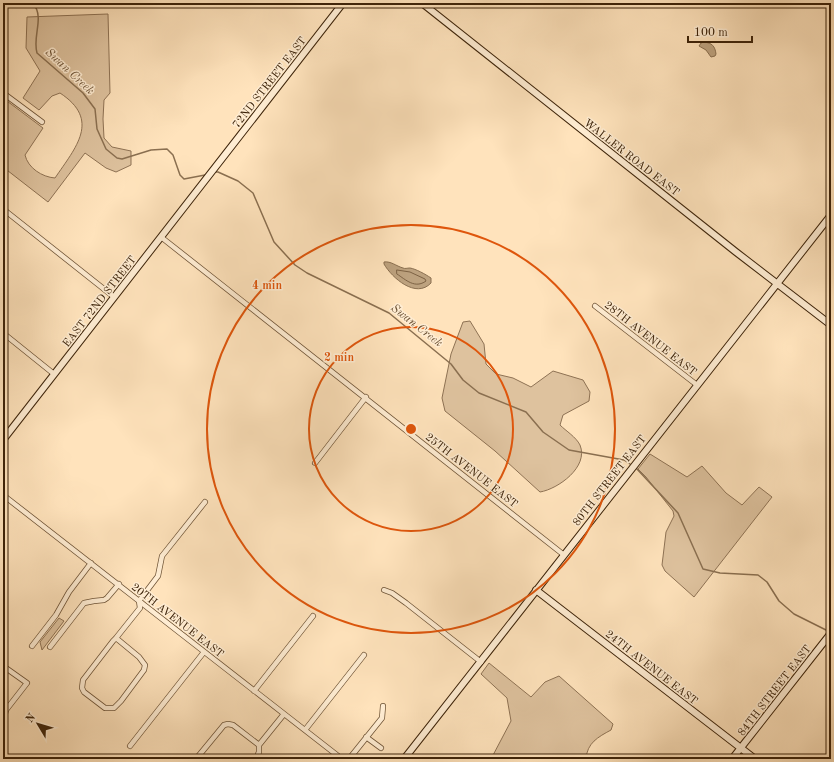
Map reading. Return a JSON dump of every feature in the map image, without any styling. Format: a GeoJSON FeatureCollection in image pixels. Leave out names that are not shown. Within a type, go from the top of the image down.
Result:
{"type":"FeatureCollection","features":[{"type":"Feature","properties":{"kind":"street","name":"72ND STREET EAST"},"geometry":{"type":"LineString","coordinates":[[210,173],[343,3]]}},
{"type":"Feature","properties":{"kind":"street","name":"WALLER ROAD EAST"},"geometry":{"type":"LineString","coordinates":[[422,3],[831,325]]}},
{"type":"Feature","properties":{"kind":"street"},"geometry":{"type":"LineString","coordinates":[[3,93],[42,122]]}},
{"type":"Feature","properties":{"kind":"street","name":"EAST 72ND STREET"},"geometry":{"type":"LineString","coordinates":[[3,440],[210,173]]}},
{"type":"Feature","properties":{"kind":"street"},"geometry":{"type":"LineString","coordinates":[[3,209],[114,297]]}},
{"type":"Feature","properties":{"kind":"street","name":"80TH STREET EAST"},"geometry":{"type":"LineString","coordinates":[[404,759],[776,283],[831,215]]}},
{"type":"Feature","properties":{"kind":"street","name":"25TH AVENUE EAST"},"geometry":{"type":"LineString","coordinates":[[161,237],[564,554]]}},
{"type":"Feature","properties":{"kind":"street","name":"28TH AVENUE EAST"},"geometry":{"type":"LineString","coordinates":[[595,306],[697,385]]}},
{"type":"Feature","properties":{"kind":"street"},"geometry":{"type":"LineString","coordinates":[[3,333],[54,374]]}},
{"type":"Feature","properties":{"kind":"street"},"geometry":{"type":"LineString","coordinates":[[315,463],[366,397]]}},
{"type":"Feature","properties":{"kind":"street","name":"20TH AVENUE EAST"},"geometry":{"type":"LineString","coordinates":[[3,495],[140,600],[204,652],[342,759]]}},
{"type":"Feature","properties":{"kind":"street"},"geometry":{"type":"LineString","coordinates":[[116,638],[139,657],[145,665],[144,670],[121,702],[116,707],[109,709],[102,707],[84,692],[82,686],[83,680],[116,638],[140,608],[140,600],[158,576],[162,556],[205,502]]}},
{"type":"Feature","properties":{"kind":"street"},"geometry":{"type":"LineString","coordinates":[[32,646],[56,615],[66,596],[91,563]]}},
{"type":"Feature","properties":{"kind":"street"},"geometry":{"type":"LineString","coordinates":[[50,647],[84,603],[88,601],[104,600],[119,584]]}},
{"type":"Feature","properties":{"kind":"street"},"geometry":{"type":"LineString","coordinates":[[384,590],[392,593],[406,603],[481,662]]}},
{"type":"Feature","properties":{"kind":"street","name":"24TH AVENUE EAST"},"geometry":{"type":"LineString","coordinates":[[536,590],[755,759]]}},
{"type":"Feature","properties":{"kind":"street"},"geometry":{"type":"LineString","coordinates":[[254,691],[313,616]]}},
{"type":"Feature","properties":{"kind":"street","name":"84TH STREET EAST"},"geometry":{"type":"LineString","coordinates":[[732,759],[831,633]]}},
{"type":"Feature","properties":{"kind":"street"},"geometry":{"type":"LineString","coordinates":[[130,746],[204,652]]}},
{"type":"Feature","properties":{"kind":"street"},"geometry":{"type":"LineString","coordinates":[[305,730],[364,655]]}},
{"type":"Feature","properties":{"kind":"street"},"geometry":{"type":"LineString","coordinates":[[3,666],[28,683],[4,713],[3,721]]}},
{"type":"Feature","properties":{"kind":"street"},"geometry":{"type":"LineString","coordinates":[[349,759],[382,718],[383,706]]}},
{"type":"Feature","properties":{"kind":"street"},"geometry":{"type":"LineString","coordinates":[[256,759],[259,752],[259,745],[284,714]]}},
{"type":"Feature","properties":{"kind":"street"},"geometry":{"type":"LineString","coordinates":[[196,759],[221,727],[228,724],[233,725],[259,745]]}},
{"type":"Feature","properties":{"kind":"street"},"geometry":{"type":"LineString","coordinates":[[366,737],[381,748]]}},
{"type":"Feature","properties":{"kind":"shaded area"},"geometry":{"type":"Polygon","coordinates":[[[108,14],[110,93],[104,100],[104,138],[112,147],[131,151],[131,165],[116,172],[106,168],[85,153],[48,202],[3,167],[3,98],[43,128],[25,155],[32,168],[45,176],[55,178],[77,145],[81,134],[82,124],[79,113],[72,103],[60,93],[52,96],[39,110],[23,98],[40,71],[26,48],[27,17],[108,14]]]}},
{"type":"Feature","properties":{"kind":"shaded area"},"geometry":{"type":"Polygon","coordinates":[[[470,321],[484,344],[486,364],[496,374],[513,378],[531,387],[553,371],[583,380],[590,392],[589,401],[563,415],[560,425],[578,442],[582,453],[576,469],[563,482],[540,492],[495,451],[445,411],[442,398],[451,354],[463,322],[470,321]]]}},
{"type":"Feature","properties":{"kind":"shaded area"},"geometry":{"type":"Polygon","coordinates":[[[650,454],[687,477],[702,466],[726,493],[742,505],[759,487],[772,497],[694,597],[665,571],[662,565],[666,532],[674,516],[673,511],[638,469],[650,454]]]}},
{"type":"Feature","properties":{"kind":"shaded area"},"geometry":{"type":"Polygon","coordinates":[[[59,618],[64,621],[42,650],[40,642],[59,618]]]}},
{"type":"Feature","properties":{"kind":"shaded area"},"geometry":{"type":"Polygon","coordinates":[[[489,663],[531,697],[545,682],[559,676],[613,724],[611,730],[594,741],[588,749],[586,759],[491,759],[511,721],[507,698],[481,674],[489,663]]]}},
{"type":"Feature","properties":{"kind":"water"},"geometry":{"type":"Polygon","coordinates":[[[704,42],[711,44],[714,47],[716,54],[715,56],[711,57],[706,50],[699,46],[704,42]]]}},
{"type":"Feature","properties":{"kind":"water"},"geometry":{"type":"Polygon","coordinates":[[[384,262],[404,268],[410,268],[423,273],[431,278],[431,283],[418,289],[405,285],[393,275],[384,262]]]}},
{"type":"Feature","properties":{"kind":"waterway","name":"Swan Creek"},"geometry":{"type":"LineString","coordinates":[[33,3],[38,15],[36,40],[37,53],[83,93],[95,109],[97,129],[106,149],[117,158],[122,159],[151,150],[167,149],[173,155],[180,175],[184,179],[205,175]]}},
{"type":"Feature","properties":{"kind":"waterway","name":"Swan Creek"},"geometry":{"type":"LineString","coordinates":[[215,172],[238,181],[253,193],[274,242],[295,265],[307,273],[389,313],[451,364],[463,380],[479,393],[526,412],[543,432],[569,450],[624,460],[630,464]]}},
{"type":"Feature","properties":{"kind":"waterway","name":"Swan Creek"},"geometry":{"type":"LineString","coordinates":[[636,468],[678,513],[703,569],[720,573],[758,575],[767,582],[779,601],[794,614],[826,630]]}}]}
